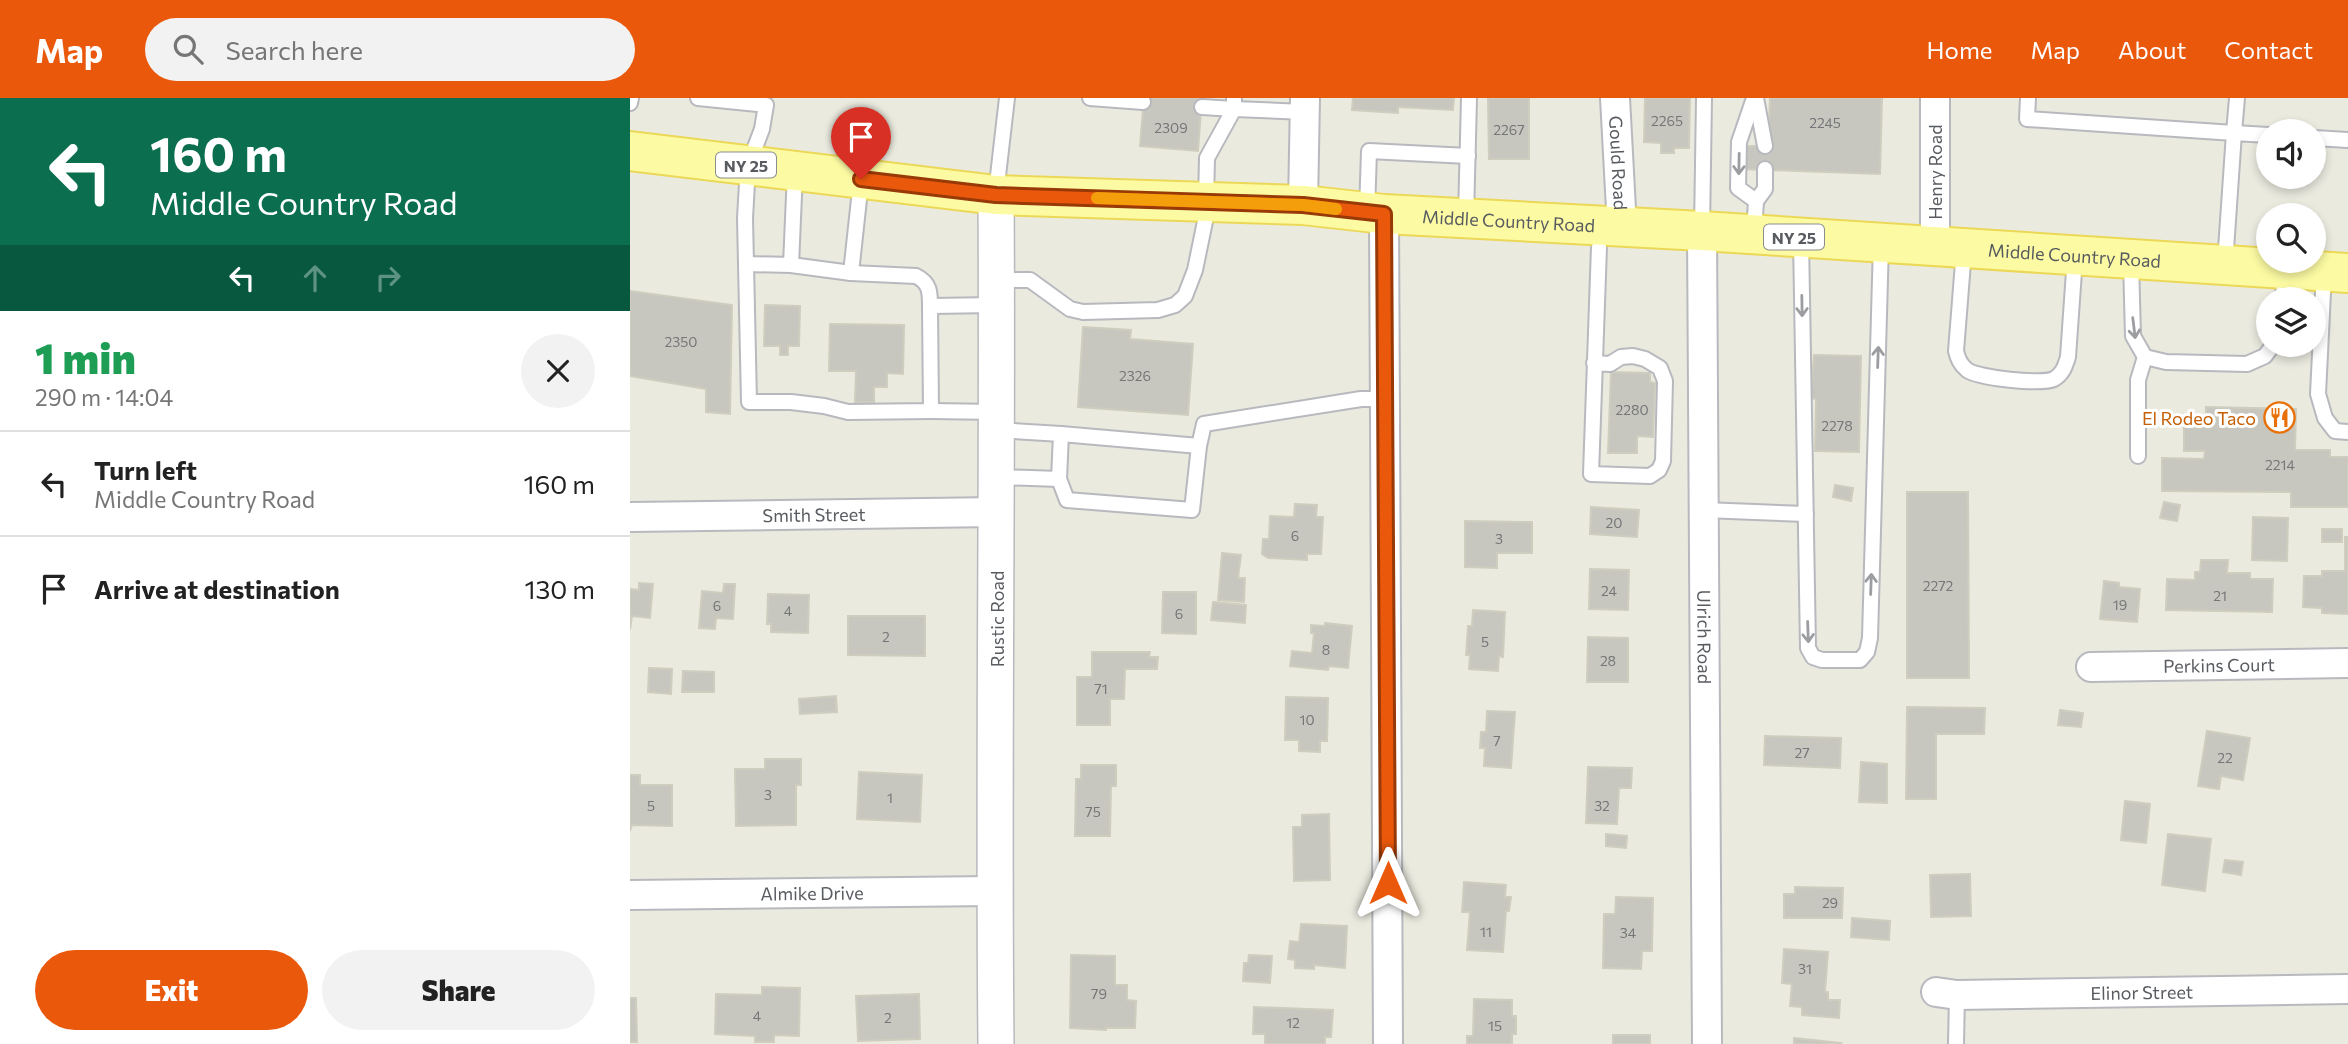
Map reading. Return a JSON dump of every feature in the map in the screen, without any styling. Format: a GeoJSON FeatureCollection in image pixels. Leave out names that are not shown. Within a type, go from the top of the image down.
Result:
{"type":"FeatureCollection","features":[{"type":"Feature","properties":{"kind":"main road","name":"Middle Country Road"},"geometry":{"type":"LineString","coordinates":[[630,151],[996,195],[1303,205],[1466,219],[1611,238],[1702,231],[1755,218],[1801,238],[2225,266],[2284,284],[2336,273]]}},
{"type":"Feature","properties":{"kind":"street","name":"Gould Road"},"geometry":{"type":"LineString","coordinates":[[1611,238],[1615,98]]}},
{"type":"Feature","properties":{"kind":"street","name":"Henry Road"},"geometry":{"type":"LineString","coordinates":[[1935,98],[1950,248]]}},
{"type":"Feature","properties":{"kind":"street"},"geometry":{"type":"LineString","coordinates":[[1303,205],[1305,105]]}},
{"type":"Feature","properties":{"kind":"street","name":"Rustic Road"},"geometry":{"type":"LineString","coordinates":[[996,195],[996,1044]]}},
{"type":"Feature","properties":{"kind":"street"},"geometry":{"type":"LineString","coordinates":[[1376,213],[1385,399],[1388,1044]]}},
{"type":"Feature","properties":{"kind":"street","name":"Ulrich Road"},"geometry":{"type":"LineString","coordinates":[[1702,231],[1707,1044]]}},
{"type":"Feature","properties":{"kind":"street","name":"Smith Street"},"geometry":{"type":"LineString","coordinates":[[630,517],[997,512]]}},
{"type":"Feature","properties":{"kind":"street","name":"Perkins Court"},"geometry":{"type":"LineString","coordinates":[[2091,667],[2348,663]]}},
{"type":"Feature","properties":{"kind":"street","name":"Almike Drive"},"geometry":{"type":"LineString","coordinates":[[630,895],[994,891]]}},
{"type":"Feature","properties":{"kind":"street","name":"Elinor Street"},"geometry":{"type":"LineString","coordinates":[[1947,993],[2348,989]]}},
{"type":"Feature","properties":{"kind":"lane"},"geometry":{"type":"LineString","coordinates":[[698,98],[767,101],[762,129],[748,166],[745,218],[749,402],[791,401],[824,405],[848,412],[932,411],[1061,434],[1199,446]]}},
{"type":"Feature","properties":{"kind":"lane"},"geometry":{"type":"LineString","coordinates":[[996,195],[1007,98]]}},
{"type":"Feature","properties":{"kind":"lane"},"geometry":{"type":"LineString","coordinates":[[1090,98],[1143,102]]}},
{"type":"Feature","properties":{"kind":"lane"},"geometry":{"type":"LineString","coordinates":[[1466,219],[1469,98]]}},
{"type":"Feature","properties":{"kind":"lane"},"geometry":{"type":"LineString","coordinates":[[1604,98],[1615,98]]}},
{"type":"Feature","properties":{"kind":"lane"},"geometry":{"type":"LineString","coordinates":[[1702,231],[1704,98]]}},
{"type":"Feature","properties":{"kind":"lane"},"geometry":{"type":"LineString","coordinates":[[1755,98],[1765,146]]}},
{"type":"Feature","properties":{"kind":"lane"},"geometry":{"type":"LineString","coordinates":[[1755,98],[1739,142],[1738,188],[1755,218]]}},
{"type":"Feature","properties":{"kind":"lane"},"geometry":{"type":"LineString","coordinates":[[2028,98],[2027,119],[2256,134]]}},
{"type":"Feature","properties":{"kind":"lane"},"geometry":{"type":"LineString","coordinates":[[2225,266],[2237,98]]}},
{"type":"Feature","properties":{"kind":"lane"},"geometry":{"type":"LineString","coordinates":[[930,306],[997,292],[1030,280],[1070,309],[1083,312],[1158,310],[1175,305],[1185,296],[1197,264],[1208,202],[1207,158],[1234,103]]}},
{"type":"Feature","properties":{"kind":"lane"},"geometry":{"type":"LineString","coordinates":[[1202,107],[1234,103],[1305,105]]}},
{"type":"Feature","properties":{"kind":"lane"},"geometry":{"type":"LineString","coordinates":[[2326,139],[2348,140]]}},
{"type":"Feature","properties":{"kind":"lane"},"geometry":{"type":"LineString","coordinates":[[1376,213],[1369,151],[1468,156]]}},
{"type":"Feature","properties":{"kind":"lane"},"geometry":{"type":"LineString","coordinates":[[1755,218],[1765,189],[1765,169]]}},
{"type":"Feature","properties":{"kind":"lane"},"geometry":{"type":"LineString","coordinates":[[791,265],[795,171]]}},
{"type":"Feature","properties":{"kind":"lane"},"geometry":{"type":"LineString","coordinates":[[851,273],[861,179]]}},
{"type":"Feature","properties":{"kind":"lane"},"geometry":{"type":"LineString","coordinates":[[1594,363],[1610,364],[1633,356],[1646,359],[1660,368],[1665,381],[1663,461],[1659,470],[1650,476],[1591,474],[1594,363],[1611,238]]}},
{"type":"Feature","properties":{"kind":"lane"},"geometry":{"type":"LineString","coordinates":[[1801,238],[1808,648],[1813,657],[1822,660],[1860,660],[1867,652],[1870,638],[1881,243]]}},
{"type":"Feature","properties":{"kind":"lane"},"geometry":{"type":"LineString","coordinates":[[1950,248],[1956,351],[1959,362],[1974,374],[2035,382],[2053,379],[2064,371],[2068,357],[2075,256]]}},
{"type":"Feature","properties":{"kind":"lane"},"geometry":{"type":"LineString","coordinates":[[2130,260],[2133,336],[2145,357],[2138,380],[2138,456]]}},
{"type":"Feature","properties":{"kind":"lane"},"geometry":{"type":"LineString","coordinates":[[746,264],[791,265],[851,273],[916,276],[924,280],[930,289],[932,411]]}},
{"type":"Feature","properties":{"kind":"lane"},"geometry":{"type":"LineString","coordinates":[[2336,273],[2318,394],[2325,418],[2335,431],[2348,432]]}},
{"type":"Feature","properties":{"kind":"lane"},"geometry":{"type":"LineString","coordinates":[[2145,357],[2166,362],[2248,364],[2263,357]]}},
{"type":"Feature","properties":{"kind":"lane"},"geometry":{"type":"LineString","coordinates":[[1061,434],[1059,480],[1067,500],[1192,510],[1204,424],[1361,400],[1385,399]]}},
{"type":"Feature","properties":{"kind":"lane"},"geometry":{"type":"LineString","coordinates":[[997,477],[1059,480]]}},
{"type":"Feature","properties":{"kind":"lane"},"geometry":{"type":"LineString","coordinates":[[1704,510],[1806,514]]}},
{"type":"Feature","properties":{"kind":"lane"},"geometry":{"type":"LineString","coordinates":[[1947,993],[1956,1044]]}},
{"type":"Feature","properties":{"kind":"building"},"geometry":{"type":"Polygon","coordinates":[[[1144,98],[1202,98],[1198,151],[1140,146],[1144,98]]]}},
{"type":"Feature","properties":{"kind":"building"},"geometry":{"type":"Polygon","coordinates":[[[1353,98],[1454,98],[1453,110],[1398,107],[1398,113],[1352,110],[1353,98]]]}},
{"type":"Feature","properties":{"kind":"building"},"geometry":{"type":"Polygon","coordinates":[[[1488,98],[1529,98],[1529,159],[1489,159],[1488,98]]]}},
{"type":"Feature","properties":{"kind":"building"},"geometry":{"type":"Polygon","coordinates":[[[1645,98],[1690,98],[1689,148],[1674,148],[1674,153],[1661,153],[1661,143],[1644,142],[1645,98]]]}},
{"type":"Feature","properties":{"kind":"building"},"geometry":{"type":"Polygon","coordinates":[[[1770,98],[1882,98],[1880,174],[1741,169],[1742,146],[1768,146],[1770,98]]]}},
{"type":"Feature","properties":{"kind":"building"},"geometry":{"type":"Polygon","coordinates":[[[630,291],[732,305],[730,414],[706,412],[706,389],[630,376],[630,291]]]}},
{"type":"Feature","properties":{"kind":"building"},"geometry":{"type":"Polygon","coordinates":[[[765,305],[800,306],[799,346],[788,346],[788,355],[780,355],[780,346],[764,346],[765,305]]]}},
{"type":"Feature","properties":{"kind":"building"},"geometry":{"type":"Polygon","coordinates":[[[830,324],[904,325],[903,374],[887,373],[887,387],[874,387],[874,402],[855,402],[856,371],[829,371],[830,324]]]}},
{"type":"Feature","properties":{"kind":"building"},"geometry":{"type":"Polygon","coordinates":[[[1083,327],[1131,330],[1130,339],[1193,344],[1188,415],[1078,407],[1083,327]]]}},
{"type":"Feature","properties":{"kind":"building"},"geometry":{"type":"Polygon","coordinates":[[[1814,355],[1861,356],[1859,452],[1815,451],[1816,399],[1811,398],[1814,355]]]}},
{"type":"Feature","properties":{"kind":"building"},"geometry":{"type":"Polygon","coordinates":[[[1611,372],[1650,373],[1650,382],[1655,383],[1653,437],[1637,436],[1637,453],[1608,453],[1611,372]]]}},
{"type":"Feature","properties":{"kind":"building"},"geometry":{"type":"Polygon","coordinates":[[[2206,407],[2296,409],[2295,450],[2330,450],[2330,457],[2348,457],[2348,507],[2291,507],[2291,492],[2162,491],[2162,458],[2204,459],[2205,451],[2184,451],[2184,422],[2206,422],[2206,407]]]}},
{"type":"Feature","properties":{"kind":"building"},"geometry":{"type":"Polygon","coordinates":[[[1835,485],[1853,488],[1851,501],[1833,497],[1835,485]]]}},
{"type":"Feature","properties":{"kind":"building"},"geometry":{"type":"Polygon","coordinates":[[[1907,492],[1968,492],[1969,678],[1907,678],[1907,492]]]}},
{"type":"Feature","properties":{"kind":"building"},"geometry":{"type":"Polygon","coordinates":[[[2164,502],[2180,505],[2177,521],[2160,518],[2164,502]]]}},
{"type":"Feature","properties":{"kind":"building"},"geometry":{"type":"Polygon","coordinates":[[[1295,504],[1317,505],[1316,517],[1323,517],[1321,554],[1307,554],[1307,560],[1268,558],[1262,554],[1263,539],[1269,539],[1270,516],[1294,517],[1295,504]]]}},
{"type":"Feature","properties":{"kind":"building"},"geometry":{"type":"Polygon","coordinates":[[[1591,507],[1639,510],[1637,537],[1590,534],[1591,507]]]}},
{"type":"Feature","properties":{"kind":"building"},"geometry":{"type":"Polygon","coordinates":[[[2253,517],[2288,518],[2287,561],[2252,560],[2253,517]]]}},
{"type":"Feature","properties":{"kind":"building"},"geometry":{"type":"Polygon","coordinates":[[[1465,521],[1532,522],[1532,553],[1497,553],[1497,568],[1465,567],[1465,521]]]}},
{"type":"Feature","properties":{"kind":"building"},"geometry":{"type":"Polygon","coordinates":[[[2322,529],[2342,529],[2342,542],[2322,542],[2322,529]]]}},
{"type":"Feature","properties":{"kind":"building"},"geometry":{"type":"Polygon","coordinates":[[[2345,537],[2348,537],[2348,614],[2322,613],[2322,608],[2303,607],[2304,576],[2322,576],[2322,571],[2345,571],[2345,537]]]}},
{"type":"Feature","properties":{"kind":"building"},"geometry":{"type":"Polygon","coordinates":[[[1222,553],[1241,555],[1238,578],[1245,578],[1244,602],[1218,600],[1222,553]]]}},
{"type":"Feature","properties":{"kind":"building"},"geometry":{"type":"Polygon","coordinates":[[[2201,560],[2228,560],[2227,573],[2250,573],[2250,579],[2273,579],[2272,612],[2166,610],[2167,579],[2195,580],[2195,572],[2200,572],[2201,560]]]}},
{"type":"Feature","properties":{"kind":"building"},"geometry":{"type":"Polygon","coordinates":[[[1590,569],[1629,570],[1628,610],[1589,609],[1590,569]]]}},
{"type":"Feature","properties":{"kind":"building"},"geometry":{"type":"Polygon","coordinates":[[[2104,581],[2119,583],[2119,587],[2140,589],[2137,622],[2100,619],[2104,581]]]}},
{"type":"Feature","properties":{"kind":"building"},"geometry":{"type":"Polygon","coordinates":[[[639,583],[653,584],[650,618],[632,616],[630,629],[630,589],[639,590],[639,583]]]}},
{"type":"Feature","properties":{"kind":"building"},"geometry":{"type":"Polygon","coordinates":[[[724,584],[735,584],[733,619],[716,618],[715,629],[699,628],[702,591],[723,593],[724,584]]]}},
{"type":"Feature","properties":{"kind":"building"},"geometry":{"type":"Polygon","coordinates":[[[1163,592],[1196,592],[1196,634],[1162,633],[1163,592]]]}},
{"type":"Feature","properties":{"kind":"building"},"geometry":{"type":"Polygon","coordinates":[[[768,594],[809,595],[808,633],[771,632],[771,624],[767,624],[768,594]]]}},
{"type":"Feature","properties":{"kind":"building"},"geometry":{"type":"Polygon","coordinates":[[[1213,602],[1246,605],[1245,623],[1211,620],[1213,602]]]}},
{"type":"Feature","properties":{"kind":"building"},"geometry":{"type":"Polygon","coordinates":[[[1473,610],[1505,612],[1503,657],[1499,656],[1498,671],[1469,669],[1470,655],[1466,655],[1468,626],[1472,626],[1473,610]]]}},
{"type":"Feature","properties":{"kind":"building"},"geometry":{"type":"Polygon","coordinates":[[[848,616],[925,616],[925,656],[848,655],[848,616]]]}},
{"type":"Feature","properties":{"kind":"building"},"geometry":{"type":"Polygon","coordinates":[[[1325,623],[1352,626],[1348,668],[1329,666],[1328,670],[1290,666],[1292,651],[1312,653],[1314,633],[1311,633],[1311,625],[1325,626],[1325,623]]]}},
{"type":"Feature","properties":{"kind":"building"},"geometry":{"type":"Polygon","coordinates":[[[1588,637],[1628,638],[1628,682],[1587,682],[1588,637]]]}},
{"type":"Feature","properties":{"kind":"building"},"geometry":{"type":"Polygon","coordinates":[[[1092,652],[1150,652],[1149,657],[1158,657],[1157,669],[1125,669],[1124,699],[1110,699],[1110,725],[1077,725],[1077,677],[1092,677],[1092,652]]]}},
{"type":"Feature","properties":{"kind":"building"},"geometry":{"type":"Polygon","coordinates":[[[649,668],[672,669],[671,694],[648,692],[649,668]]]}},
{"type":"Feature","properties":{"kind":"building"},"geometry":{"type":"Polygon","coordinates":[[[683,671],[714,672],[714,692],[682,692],[683,671]]]}},
{"type":"Feature","properties":{"kind":"building"},"geometry":{"type":"Polygon","coordinates":[[[836,696],[837,712],[800,714],[799,699],[836,696]]]}},
{"type":"Feature","properties":{"kind":"building"},"geometry":{"type":"Polygon","coordinates":[[[1286,697],[1328,698],[1327,741],[1320,741],[1320,752],[1299,751],[1299,740],[1285,740],[1286,697]]]}},
{"type":"Feature","properties":{"kind":"building"},"geometry":{"type":"Polygon","coordinates":[[[1907,707],[1985,708],[1984,734],[1936,734],[1936,799],[1906,799],[1907,707]]]}},
{"type":"Feature","properties":{"kind":"building"},"geometry":{"type":"Polygon","coordinates":[[[2060,710],[2083,713],[2081,727],[2058,725],[2060,710]]]}},
{"type":"Feature","properties":{"kind":"building"},"geometry":{"type":"Polygon","coordinates":[[[1487,711],[1515,712],[1511,768],[1484,766],[1485,748],[1480,748],[1481,732],[1486,732],[1487,711]]]}},
{"type":"Feature","properties":{"kind":"building"},"geometry":{"type":"Polygon","coordinates":[[[2207,731],[2250,738],[2243,780],[2221,776],[2219,789],[2198,786],[2207,731]]]}},
{"type":"Feature","properties":{"kind":"building"},"geometry":{"type":"Polygon","coordinates":[[[1765,736],[1841,738],[1840,768],[1764,765],[1765,736]]]}},
{"type":"Feature","properties":{"kind":"building"},"geometry":{"type":"Polygon","coordinates":[[[765,759],[801,759],[801,785],[796,785],[796,825],[736,826],[735,769],[765,769],[765,759]]]}},
{"type":"Feature","properties":{"kind":"building"},"geometry":{"type":"Polygon","coordinates":[[[1861,762],[1887,764],[1887,803],[1859,802],[1861,762]]]}},
{"type":"Feature","properties":{"kind":"building"},"geometry":{"type":"Polygon","coordinates":[[[1081,765],[1116,765],[1116,786],[1111,786],[1110,836],[1075,836],[1076,779],[1081,779],[1081,765]]]}},
{"type":"Feature","properties":{"kind":"building"},"geometry":{"type":"Polygon","coordinates":[[[1588,767],[1632,768],[1631,788],[1619,788],[1617,824],[1586,823],[1588,767]]]}},
{"type":"Feature","properties":{"kind":"building"},"geometry":{"type":"Polygon","coordinates":[[[859,772],[922,775],[920,822],[857,819],[859,772]]]}},
{"type":"Feature","properties":{"kind":"building"},"geometry":{"type":"Polygon","coordinates":[[[630,775],[640,775],[640,785],[672,785],[672,826],[632,825],[630,831],[630,775]]]}},
{"type":"Feature","properties":{"kind":"building"},"geometry":{"type":"Polygon","coordinates":[[[2125,801],[2150,804],[2146,843],[2121,840],[2125,801]]]}},
{"type":"Feature","properties":{"kind":"building"},"geometry":{"type":"Polygon","coordinates":[[[1329,814],[1330,880],[1294,881],[1293,827],[1302,827],[1302,815],[1329,814]]]}},
{"type":"Feature","properties":{"kind":"building"},"geometry":{"type":"Polygon","coordinates":[[[1606,834],[1627,836],[1626,848],[1606,846],[1606,834]]]}},
{"type":"Feature","properties":{"kind":"building"},"geometry":{"type":"Polygon","coordinates":[[[2168,834],[2211,839],[2205,891],[2162,885],[2168,834]]]}},
{"type":"Feature","properties":{"kind":"building"},"geometry":{"type":"Polygon","coordinates":[[[2225,860],[2243,862],[2241,875],[2223,872],[2225,860]]]}},
{"type":"Feature","properties":{"kind":"building"},"geometry":{"type":"Polygon","coordinates":[[[1970,874],[1971,916],[1931,917],[1930,875],[1970,874]]]}},
{"type":"Feature","properties":{"kind":"building"},"geometry":{"type":"Polygon","coordinates":[[[1464,882],[1506,885],[1505,897],[1511,897],[1509,911],[1506,911],[1503,952],[1467,950],[1470,912],[1462,912],[1464,882]]]}},
{"type":"Feature","properties":{"kind":"building"},"geometry":{"type":"Polygon","coordinates":[[[1795,887],[1843,888],[1842,918],[1784,918],[1784,894],[1795,894],[1795,887]]]}},
{"type":"Feature","properties":{"kind":"building"},"geometry":{"type":"Polygon","coordinates":[[[1616,897],[1653,898],[1652,951],[1642,951],[1641,969],[1603,968],[1604,914],[1615,914],[1616,897]]]}},
{"type":"Feature","properties":{"kind":"building"},"geometry":{"type":"Polygon","coordinates":[[[1852,918],[1890,921],[1889,940],[1851,937],[1852,918]]]}},
{"type":"Feature","properties":{"kind":"building"},"geometry":{"type":"Polygon","coordinates":[[[1301,924],[1347,926],[1345,968],[1314,965],[1314,969],[1295,968],[1295,960],[1288,959],[1290,941],[1299,942],[1301,924]]]}},
{"type":"Feature","properties":{"kind":"building"},"geometry":{"type":"Polygon","coordinates":[[[1784,949],[1828,952],[1825,992],[1828,992],[1828,1000],[1840,1000],[1839,1018],[1802,1015],[1802,1007],[1790,1006],[1792,984],[1782,983],[1784,949]]]}},
{"type":"Feature","properties":{"kind":"building"},"geometry":{"type":"Polygon","coordinates":[[[1071,955],[1115,956],[1115,985],[1127,985],[1127,1000],[1136,1001],[1135,1028],[1070,1028],[1071,955]]]}},
{"type":"Feature","properties":{"kind":"building"},"geometry":{"type":"Polygon","coordinates":[[[1249,955],[1272,956],[1270,983],[1243,981],[1244,963],[1248,963],[1249,955]]]}},
{"type":"Feature","properties":{"kind":"building"},"geometry":{"type":"Polygon","coordinates":[[[762,987],[800,988],[799,1036],[774,1035],[774,1042],[755,1042],[755,1036],[715,1034],[716,994],[762,995],[762,987]]]}},
{"type":"Feature","properties":{"kind":"building"},"geometry":{"type":"Polygon","coordinates":[[[919,994],[920,1039],[858,1041],[856,996],[919,994]]]}},
{"type":"Feature","properties":{"kind":"building"},"geometry":{"type":"Polygon","coordinates":[[[630,998],[636,998],[637,1042],[630,1042],[630,998]]]}},
{"type":"Feature","properties":{"kind":"building"},"geometry":{"type":"Polygon","coordinates":[[[1474,999],[1512,1000],[1512,1016],[1516,1016],[1516,1034],[1512,1034],[1512,1044],[1467,1044],[1467,1036],[1473,1036],[1474,999]]]}},
{"type":"Feature","properties":{"kind":"building"},"geometry":{"type":"Polygon","coordinates":[[[1254,1007],[1333,1010],[1331,1037],[1325,1037],[1325,1044],[1265,1044],[1265,1034],[1253,1034],[1254,1007]]]}},
{"type":"Feature","properties":{"kind":"building"},"geometry":{"type":"Polygon","coordinates":[[[1613,1035],[1650,1035],[1650,1044],[1613,1044],[1613,1035]]]}},
{"type":"Feature","properties":{"kind":"building"},"geometry":{"type":"Polygon","coordinates":[[[1794,1038],[1841,1043],[1794,1044],[1794,1038]]]}},
{"type":"Feature","properties":{"kind":"slow traffic"},"geometry":{"type":"LineString","coordinates":[[1097,198],[1303,205],[1336,209]]}},
{"type":"Feature","properties":{"kind":"place","name":"El Rodeo Taco"},"geometry":{"type":"Point","coordinates":[2279,418]}},
{"type":"Feature","properties":{"kind":"route"},"geometry":{"type":"LineString","coordinates":[[861,179],[996,195],[1303,205],[1384,214],[1388,883]]}}]}
